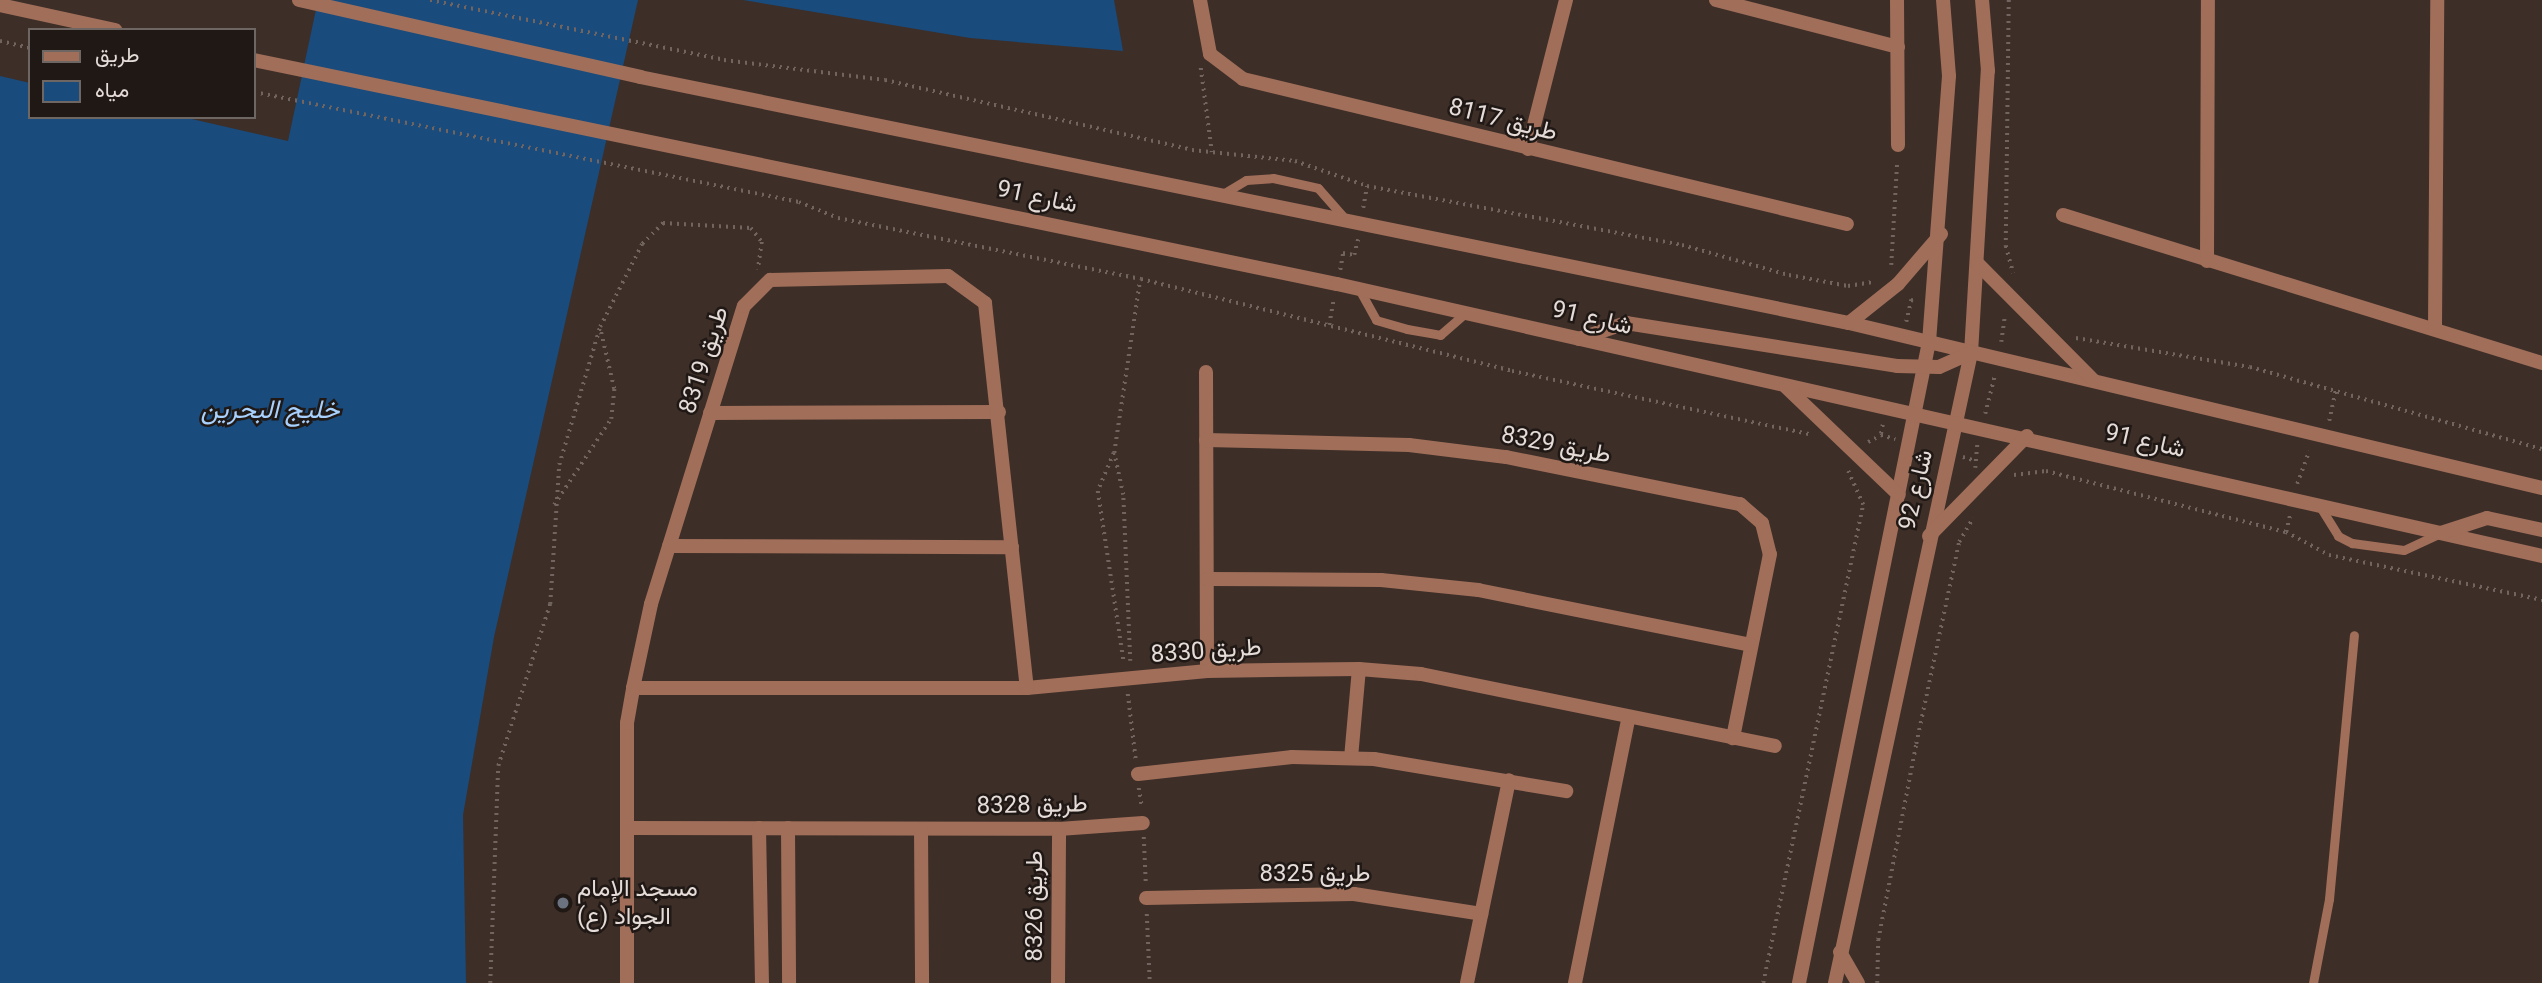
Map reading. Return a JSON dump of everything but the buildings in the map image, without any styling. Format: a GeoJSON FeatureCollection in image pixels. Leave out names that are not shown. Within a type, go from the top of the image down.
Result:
{"type":"FeatureCollection","features":[{"type":"Feature","properties":{"kind":"street","name":"طريق 8117"},"geometry":{"type":"LineString","coordinates":[[1200,0],[1210,54],[1228,73],[1528,149],[1847,224]]}},
{"type":"Feature","properties":{"kind":"street"},"geometry":{"type":"LineString","coordinates":[[1528,149],[1566,0]]}},
{"type":"Feature","properties":{"kind":"street"},"geometry":{"type":"LineString","coordinates":[[1716,0],[1898,47]]}},
{"type":"Feature","properties":{"kind":"street"},"geometry":{"type":"LineString","coordinates":[[1897,0],[1898,145]]}},
{"type":"Feature","properties":{"kind":"street","name":"شارع 92"},"geometry":{"type":"LineString","coordinates":[[1800,983],[1929,342],[1941,234],[1949,76],[1943,0]]}},
{"type":"Feature","properties":{"kind":"street","name":"شارع 92"},"geometry":{"type":"LineString","coordinates":[[1835,983],[1929,536],[1971,353],[1988,71],[1982,0]]}},
{"type":"Feature","properties":{"kind":"street"},"geometry":{"type":"LineString","coordinates":[[2207,261],[2208,0]]}},
{"type":"Feature","properties":{"kind":"street"},"geometry":{"type":"LineString","coordinates":[[2435,327],[2437,0]]}},
{"type":"Feature","properties":{"kind":"street","name":"شارع 91"},"geometry":{"type":"LineString","coordinates":[[304,1],[640,77],[1849,323],[2542,488]]}},
{"type":"Feature","properties":{"kind":"street"},"geometry":{"type":"LineString","coordinates":[[0,5],[106,28]]}},
{"type":"Feature","properties":{"kind":"street","name":"شارع 91"},"geometry":{"type":"LineString","coordinates":[[256,60],[629,135],[1337,284],[1785,386],[2027,436],[2542,556]]}},
{"type":"Feature","properties":{"kind":"street"},"geometry":{"type":"LineString","coordinates":[[2063,215],[2207,261],[2435,327],[2542,363]]}},
{"type":"Feature","properties":{"kind":"street"},"geometry":{"type":"LineString","coordinates":[[1849,323],[1898,284],[1941,234]]}},
{"type":"Feature","properties":{"kind":"street"},"geometry":{"type":"LineString","coordinates":[[1978,264],[2095,382]]}},
{"type":"Feature","properties":{"kind":"street","name":"طريق 8319"},"geometry":{"type":"LineString","coordinates":[[627,983],[627,828],[633,688],[669,546],[710,412],[753,293],[790,275],[948,276],[964,282],[990,318],[1027,688]]}},
{"type":"Feature","properties":{"kind":"street"},"geometry":{"type":"LineString","coordinates":[[1579,339],[1626,323],[1925,368],[1971,353]]}},
{"type":"Feature","properties":{"kind":"street"},"geometry":{"type":"LineString","coordinates":[[1206,372],[1207,671]]}},
{"type":"Feature","properties":{"kind":"street"},"geometry":{"type":"LineString","coordinates":[[1785,386],[1899,495]]}},
{"type":"Feature","properties":{"kind":"street"},"geometry":{"type":"LineString","coordinates":[[710,412],[999,412]]}},
{"type":"Feature","properties":{"kind":"street"},"geometry":{"type":"LineString","coordinates":[[1929,536],[2027,436]]}},
{"type":"Feature","properties":{"kind":"street","name":"طريق 8329"},"geometry":{"type":"LineString","coordinates":[[1206,440],[1409,445],[1506,457],[1740,504],[1762,523],[1770,554],[1733,738]]}},
{"type":"Feature","properties":{"kind":"street"},"geometry":{"type":"LineString","coordinates":[[2441,533],[2487,518],[2542,530]]}},
{"type":"Feature","properties":{"kind":"street"},"geometry":{"type":"LineString","coordinates":[[669,546],[1012,547]]}},
{"type":"Feature","properties":{"kind":"street"},"geometry":{"type":"LineString","coordinates":[[1207,579],[1381,580],[1478,590],[1751,645]]}},
{"type":"Feature","properties":{"kind":"street"},"geometry":{"type":"LineString","coordinates":[[1350,758],[1359,669]]}},
{"type":"Feature","properties":{"kind":"street","name":"طريق 8330"},"geometry":{"type":"LineString","coordinates":[[633,688],[1027,688],[1207,671],[1359,669],[1421,674],[1628,721],[1775,746]]}},
{"type":"Feature","properties":{"kind":"street"},"geometry":{"type":"LineString","coordinates":[[1575,983],[1628,721]]}},
{"type":"Feature","properties":{"kind":"street"},"geometry":{"type":"LineString","coordinates":[[1138,774],[1292,757],[1350,758],[1508,780],[1566,791]]}},
{"type":"Feature","properties":{"kind":"street"},"geometry":{"type":"LineString","coordinates":[[1467,983],[1508,780]]}},
{"type":"Feature","properties":{"kind":"street","name":"طريق 8328"},"geometry":{"type":"LineString","coordinates":[[627,828],[1059,829],[1143,823]]}},
{"type":"Feature","properties":{"kind":"street"},"geometry":{"type":"LineString","coordinates":[[759,828],[762,983]]}},
{"type":"Feature","properties":{"kind":"street"},"geometry":{"type":"LineString","coordinates":[[788,828],[789,983]]}},
{"type":"Feature","properties":{"kind":"street"},"geometry":{"type":"LineString","coordinates":[[921,829],[922,983]]}},
{"type":"Feature","properties":{"kind":"street","name":"طريق 8326"},"geometry":{"type":"LineString","coordinates":[[1058,983],[1059,829]]}},
{"type":"Feature","properties":{"kind":"street","name":"طريق 8325"},"geometry":{"type":"LineString","coordinates":[[1146,898],[1354,894],[1481,914]]}},
{"type":"Feature","properties":{"kind":"street"},"geometry":{"type":"LineString","coordinates":[[1840,952],[1858,983]]}},
{"type":"Feature","properties":{"kind":"lane"},"geometry":{"type":"LineString","coordinates":[[1220,196],[1246,180],[1273,178],[1318,188],[1354,224]]}},
{"type":"Feature","properties":{"kind":"lane"},"geometry":{"type":"LineString","coordinates":[[1359,289],[1376,320],[1407,329],[1440,335],[1465,313]]}},
{"type":"Feature","properties":{"kind":"lane"},"geometry":{"type":"LineString","coordinates":[[2319,505],[2338,536],[2352,543],[2404,550],[2441,533]]}},
{"type":"Feature","properties":{"kind":"lane"},"geometry":{"type":"LineString","coordinates":[[2313,983],[2329,899],[2354,635]]}},
{"type":"Feature","properties":{"kind":"path"},"geometry":{"type":"LineString","coordinates":[[430,0],[657,48],[885,80],[1212,152],[1295,161],[1367,186],[1615,231],[1858,286],[1884,274],[1894,256],[1898,145]]}},
{"type":"Feature","properties":{"kind":"path"},"geometry":{"type":"LineString","coordinates":[[2009,0],[2006,246],[2020,286]]}},
{"type":"Feature","properties":{"kind":"path"},"geometry":{"type":"LineString","coordinates":[[0,41],[28,48]]}},
{"type":"Feature","properties":{"kind":"path"},"geometry":{"type":"LineString","coordinates":[[1199,61],[1212,152]]}},
{"type":"Feature","properties":{"kind":"path"},"geometry":{"type":"LineString","coordinates":[[256,92],[623,169]]}},
{"type":"Feature","properties":{"kind":"path"},"geometry":{"type":"LineString","coordinates":[[1329,325],[1343,253],[1354,255],[1354,224],[1367,186]]}},
{"type":"Feature","properties":{"kind":"path"},"geometry":{"type":"LineString","coordinates":[[490,983],[494,788],[550,604],[552,509],[570,419],[600,327],[642,244],[663,223],[755,231],[762,242],[753,293]]}},
{"type":"Feature","properties":{"kind":"path"},"geometry":{"type":"LineString","coordinates":[[1127,680],[1098,491],[1114,453],[1140,279]]}},
{"type":"Feature","properties":{"kind":"path"},"geometry":{"type":"LineString","coordinates":[[552,509],[611,419],[614,389],[600,327]]}},
{"type":"Feature","properties":{"kind":"path"},"geometry":{"type":"LineString","coordinates":[[2065,333],[2336,388],[2542,449]]}},
{"type":"Feature","properties":{"kind":"path"},"geometry":{"type":"LineString","coordinates":[[2286,532],[2305,451],[2322,453],[2336,388]]}},
{"type":"Feature","properties":{"kind":"path"},"geometry":{"type":"LineString","coordinates":[[1114,453],[1123,495],[1132,647],[1127,680]]}},
{"type":"Feature","properties":{"kind":"path"},"geometry":{"type":"LineString","coordinates":[[2008,478],[2046,471],[2286,532],[2329,555],[2542,600]]}},
{"type":"Feature","properties":{"kind":"path"},"geometry":{"type":"LineString","coordinates":[[1877,983],[1878,940],[1959,542],[1978,511]]}},
{"type":"Feature","properties":{"kind":"water","name":"خليج البحرين"},"geometry":{"type":"Polygon","coordinates":[[[318,0],[638,0],[494,637],[463,815],[466,983],[0,983],[0,76],[28,83],[28,119],[192,119],[288,141],[318,0]]]}},
{"type":"Feature","properties":{"kind":"water"},"geometry":{"type":"Polygon","coordinates":[[[743,0],[1114,0],[1123,51],[970,38],[743,0]]]}},
{"type":"Feature","properties":{"kind":"place","name":"مسجد الإمام الجواد (ع)"},"geometry":{"type":"Point","coordinates":[563,903]}}]}
